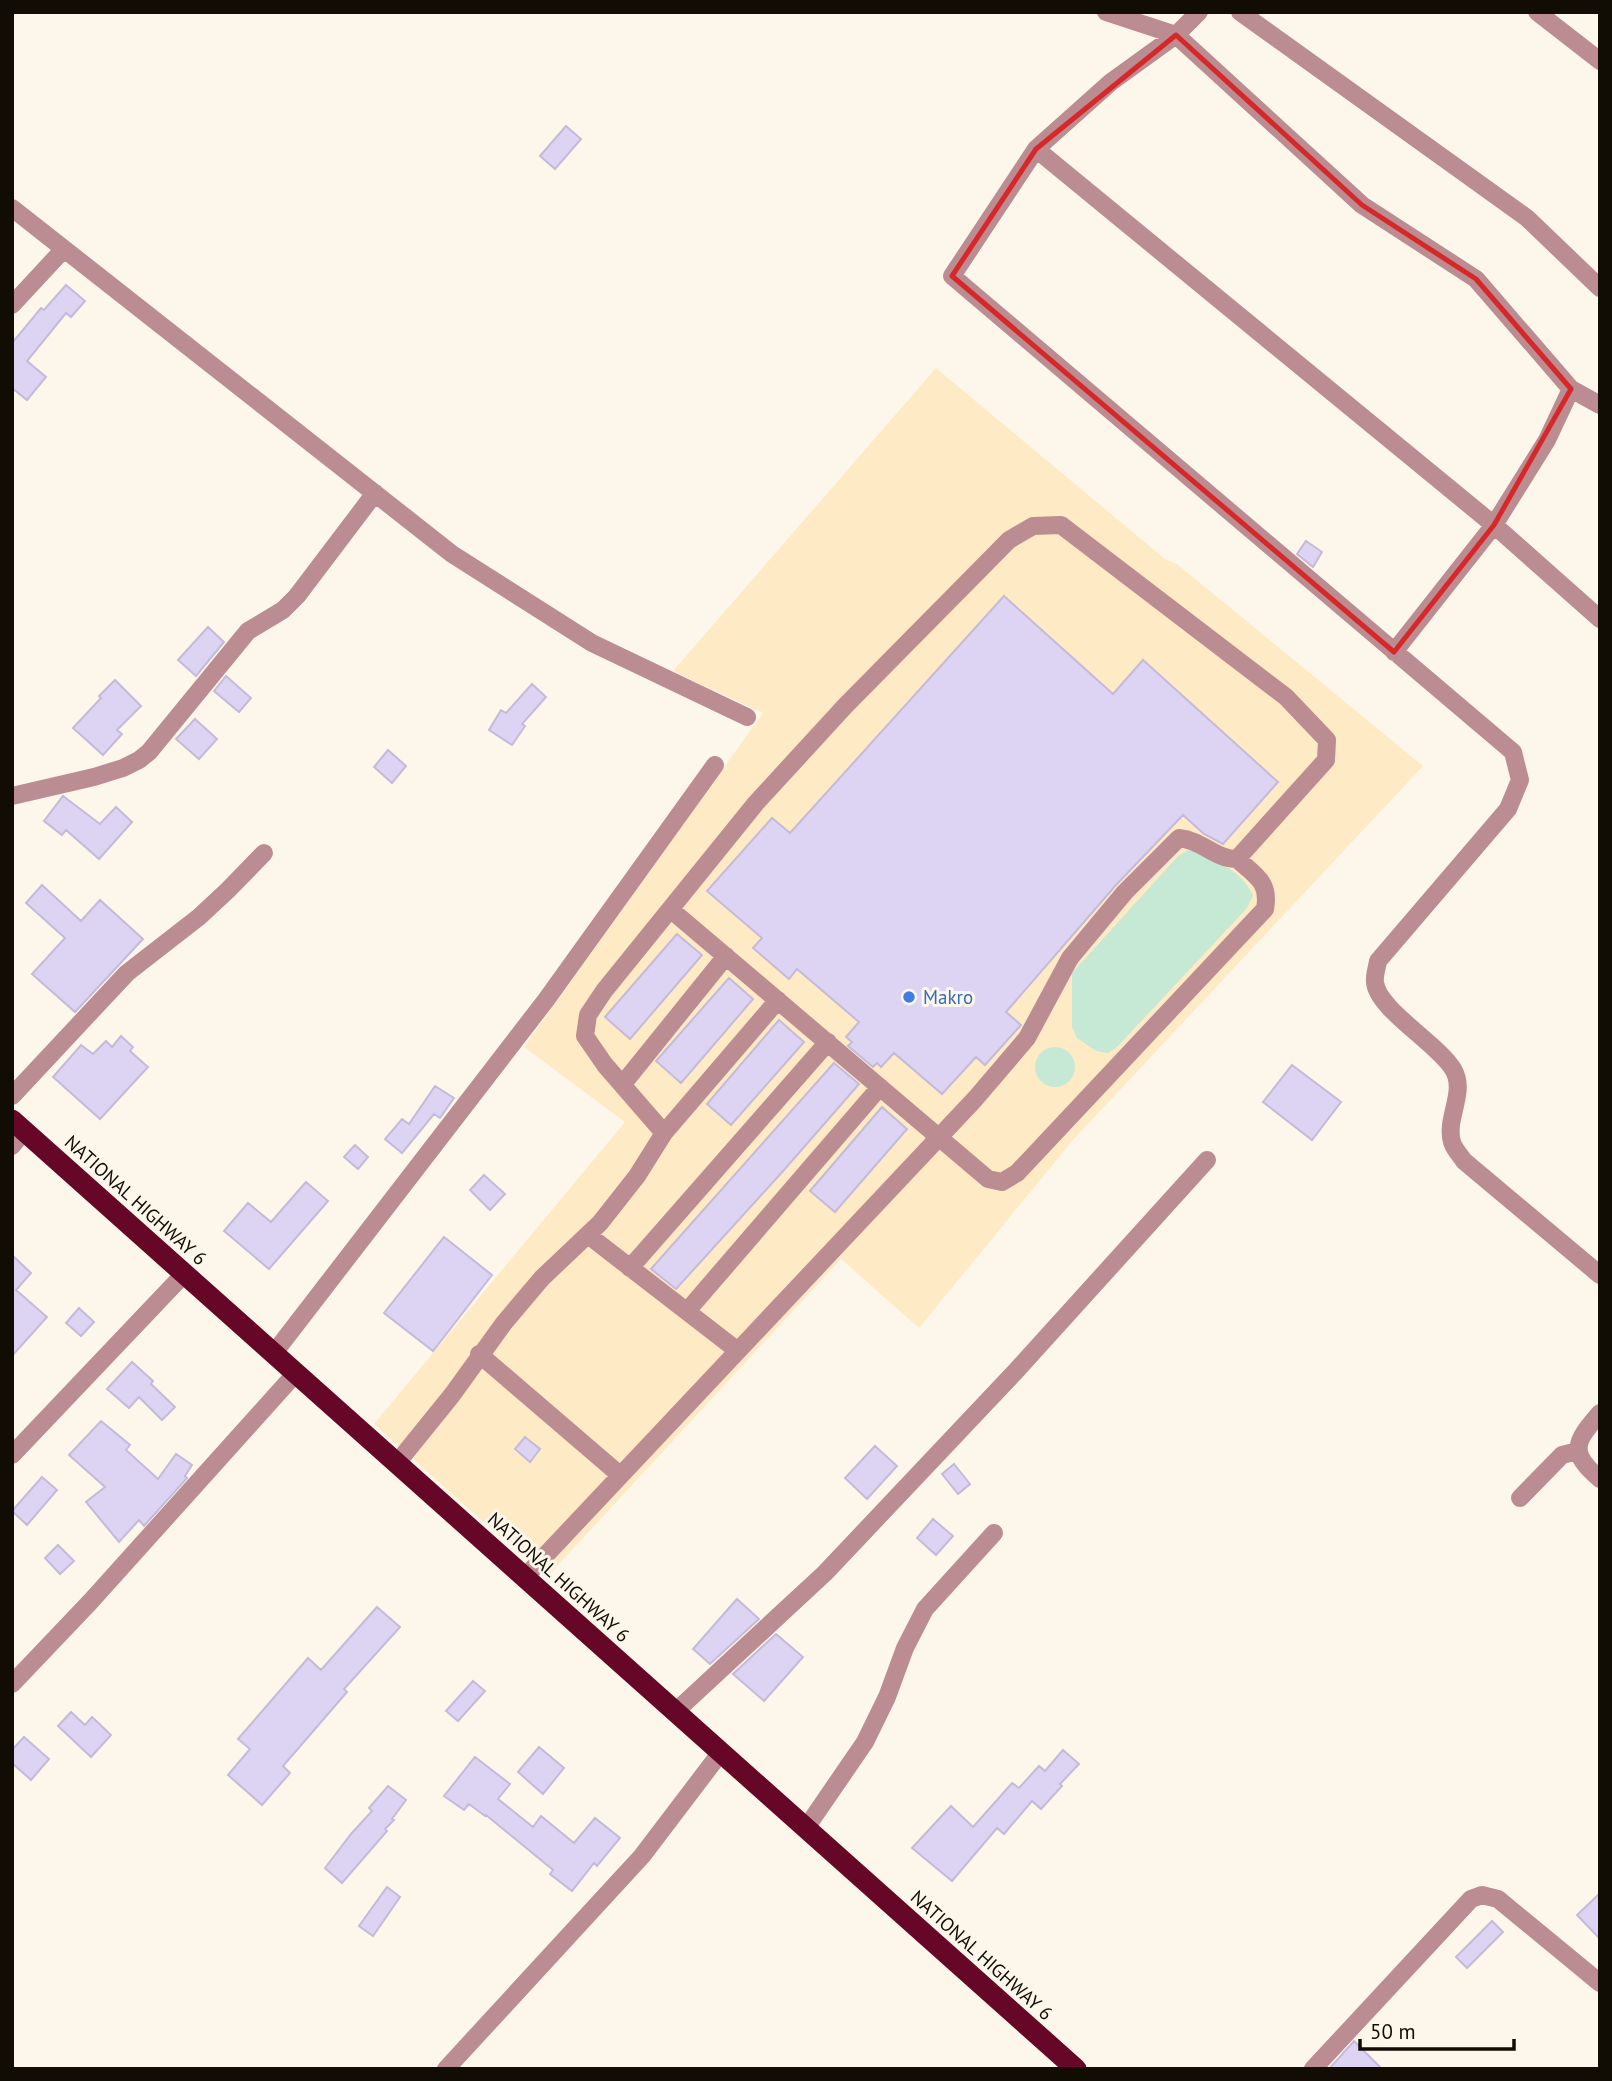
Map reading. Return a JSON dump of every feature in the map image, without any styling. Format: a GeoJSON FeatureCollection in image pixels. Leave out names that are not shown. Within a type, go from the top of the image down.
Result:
{"type":"FeatureCollection","features":[{"type":"Feature","properties":{"kind":"highway","name":"NATIONAL HIGHWAY 6"},"geometry":{"type":"LineString","coordinates":[[16,1132],[124,1219],[1076,2069]]}},
{"type":"Feature","properties":{"kind":"street"},"geometry":{"type":"LineString","coordinates":[[1106,12],[1176,35],[1362,205],[1476,279],[1571,389],[1600,405]]}},
{"type":"Feature","properties":{"kind":"street"},"geometry":{"type":"LineString","coordinates":[[1199,12],[1176,35],[1111,82],[1036,149],[952,276],[1513,752],[1520,780],[1508,809],[1378,961],[1375,983],[1382,1001],[1445,1057],[1455,1073],[1458,1091],[1451,1128],[1452,1143],[1464,1161],[1600,1275]]}},
{"type":"Feature","properties":{"kind":"street"},"geometry":{"type":"LineString","coordinates":[[1240,12],[1527,218],[1600,288]]}},
{"type":"Feature","properties":{"kind":"street"},"geometry":{"type":"LineString","coordinates":[[1537,12],[1600,61]]}},
{"type":"Feature","properties":{"kind":"street"},"geometry":{"type":"LineString","coordinates":[[1036,149],[1494,524],[1600,619]]}},
{"type":"Feature","properties":{"kind":"street"},"geometry":{"type":"LineString","coordinates":[[12,208],[452,554],[592,643],[747,717]]}},
{"type":"Feature","properties":{"kind":"street"},"geometry":{"type":"LineString","coordinates":[[12,305],[64,249]]}},
{"type":"Feature","properties":{"kind":"street"},"geometry":{"type":"LineString","coordinates":[[1394,652],[1494,524],[1546,440],[1571,389]]}},
{"type":"Feature","properties":{"kind":"street"},"geometry":{"type":"LineString","coordinates":[[12,796],[123,768],[149,752],[248,631],[283,610],[297,596],[375,493]]}},
{"type":"Feature","properties":{"kind":"street"},"geometry":{"type":"LineString","coordinates":[[664,1133],[622,1085],[585,1036],[588,1015],[604,991],[756,803],[846,705],[1009,540],[1033,526],[1061,525],[1286,697],[1327,740],[1326,760],[1237,859]]}},
{"type":"Feature","properties":{"kind":"street"},"geometry":{"type":"LineString","coordinates":[[274,1353],[537,1011],[715,765]]}},
{"type":"Feature","properties":{"kind":"street"},"geometry":{"type":"LineString","coordinates":[[525,1577],[939,1137],[1027,1038],[1070,958],[1125,892],[1179,838],[1193,839],[1226,859],[1237,859],[1264,884],[1268,895],[1265,909],[1017,1174],[1002,1182],[988,1179],[939,1137],[880,1087],[828,1042],[670,909]]}},
{"type":"Feature","properties":{"kind":"street"},"geometry":{"type":"LineString","coordinates":[[12,1096],[127,972],[199,917],[264,853]]}},
{"type":"Feature","properties":{"kind":"street"},"geometry":{"type":"LineString","coordinates":[[622,1085],[726,956]]}},
{"type":"Feature","properties":{"kind":"street"},"geometry":{"type":"LineString","coordinates":[[397,1463],[452,1395],[479,1354],[542,1278],[600,1223],[637,1176],[664,1133],[778,1000]]}},
{"type":"Feature","properties":{"kind":"street"},"geometry":{"type":"LineString","coordinates":[[631,1268],[828,1042]]}},
{"type":"Feature","properties":{"kind":"street"},"geometry":{"type":"LineString","coordinates":[[688,1310],[880,1087]]}},
{"type":"Feature","properties":{"kind":"street"},"geometry":{"type":"LineString","coordinates":[[676,1712],[825,1573],[1015,1372],[1207,1160]]}},
{"type":"Feature","properties":{"kind":"street"},"geometry":{"type":"LineString","coordinates":[[588,1235],[738,1351]]}},
{"type":"Feature","properties":{"kind":"street"},"geometry":{"type":"LineString","coordinates":[[12,1455],[184,1273]]}},
{"type":"Feature","properties":{"kind":"street"},"geometry":{"type":"LineString","coordinates":[[479,1354],[621,1475]]}},
{"type":"Feature","properties":{"kind":"street"},"geometry":{"type":"LineString","coordinates":[[12,1684],[91,1601],[296,1373]]}},
{"type":"Feature","properties":{"kind":"street"},"geometry":{"type":"LineString","coordinates":[[1600,1413],[1581,1435],[1578,1451],[1585,1466],[1600,1479]]}},
{"type":"Feature","properties":{"kind":"street"},"geometry":{"type":"LineString","coordinates":[[1520,1498],[1562,1455],[1578,1451]]}},
{"type":"Feature","properties":{"kind":"street"},"geometry":{"type":"LineString","coordinates":[[806,1828],[865,1742],[887,1697],[905,1648],[925,1609],[994,1533]]}},
{"type":"Feature","properties":{"kind":"street"},"geometry":{"type":"LineString","coordinates":[[446,2069],[642,1856],[721,1752]]}},
{"type":"Feature","properties":{"kind":"street"},"geometry":{"type":"LineString","coordinates":[[1314,2069],[1471,1899],[1482,1895],[1498,1899],[1600,1983]]}},
{"type":"Feature","properties":{"kind":"highlighted area"},"geometry":{"type":"Polygon","coordinates":[[[1176,35],[1362,205],[1476,279],[1571,389],[1494,525],[1394,652],[952,276],[1036,149],[1176,35]]]}},
{"type":"Feature","properties":{"kind":"shaded area"},"geometry":{"type":"Polygon","coordinates":[[[936,368],[1165,559],[1177,564],[1423,766],[1072,1141],[919,1328],[841,1259],[546,1578],[374,1424],[625,1122],[524,1047],[763,713],[673,671],[936,368]]]}},
{"type":"Feature","properties":{"kind":"green space"},"geometry":{"type":"Polygon","coordinates":[[[1190,849],[1218,861],[1235,873],[1249,887],[1253,896],[1247,908],[1117,1047],[1108,1053],[1096,1051],[1077,1038],[1072,1027],[1072,973],[1178,856],[1190,849]]]}},
{"type":"Feature","properties":{"kind":"green space"},"geometry":{"type":"Polygon","coordinates":[[[1055,1047],[1063,1048],[1069,1053],[1074,1059],[1074,1075],[1069,1081],[1063,1086],[1055,1087],[1047,1086],[1041,1081],[1036,1075],[1035,1067],[1036,1059],[1041,1053],[1047,1048],[1055,1047]]]}},
{"type":"Feature","properties":{"kind":"building"},"geometry":{"type":"Polygon","coordinates":[[[566,126],[581,139],[555,169],[540,156],[566,126]]]}},
{"type":"Feature","properties":{"kind":"building"},"geometry":{"type":"Polygon","coordinates":[[[66,285],[85,301],[71,317],[66,313],[27,361],[46,377],[27,400],[12,388],[12,343],[41,308],[44,310],[66,285]]]}},
{"type":"Feature","properties":{"kind":"building"},"geometry":{"type":"Polygon","coordinates":[[[1306,541],[1322,552],[1313,567],[1297,554],[1306,541]]]}},
{"type":"Feature","properties":{"kind":"building"},"geometry":{"type":"Polygon","coordinates":[[[1004,596],[1113,694],[1143,660],[1278,782],[1223,844],[1204,834],[1183,815],[1116,885],[1006,1012],[1021,1025],[985,1065],[976,1057],[942,1094],[894,1053],[881,1067],[877,1063],[873,1067],[848,1046],[852,1042],[846,1037],[859,1022],[797,969],[789,979],[753,948],[762,938],[707,891],[772,818],[790,833],[1004,596]]]}},
{"type":"Feature","properties":{"kind":"building"},"geometry":{"type":"Polygon","coordinates":[[[208,627],[224,642],[196,676],[178,660],[208,627]]]}},
{"type":"Feature","properties":{"kind":"building"},"geometry":{"type":"Polygon","coordinates":[[[226,676],[251,698],[239,712],[214,691],[226,676]]]}},
{"type":"Feature","properties":{"kind":"building"},"geometry":{"type":"Polygon","coordinates":[[[115,680],[141,706],[117,730],[122,734],[103,755],[73,728],[115,680]]]}},
{"type":"Feature","properties":{"kind":"building"},"geometry":{"type":"Polygon","coordinates":[[[532,684],[546,697],[522,724],[525,726],[512,745],[489,730],[501,710],[506,713],[532,684]]]}},
{"type":"Feature","properties":{"kind":"building"},"geometry":{"type":"Polygon","coordinates":[[[195,719],[217,739],[199,759],[176,739],[195,719]]]}},
{"type":"Feature","properties":{"kind":"building"},"geometry":{"type":"Polygon","coordinates":[[[388,750],[406,766],[392,783],[374,767],[388,750]]]}},
{"type":"Feature","properties":{"kind":"building"},"geometry":{"type":"Polygon","coordinates":[[[63,796],[100,824],[116,807],[132,822],[99,859],[66,830],[62,835],[44,821],[63,796]]]}},
{"type":"Feature","properties":{"kind":"building"},"geometry":{"type":"Polygon","coordinates":[[[42,885],[81,921],[100,900],[143,939],[75,1012],[32,974],[65,938],[26,903],[42,885]]]}},
{"type":"Feature","properties":{"kind":"building"},"geometry":{"type":"Polygon","coordinates":[[[677,934],[702,955],[630,1039],[605,1017],[677,934]]]}},
{"type":"Feature","properties":{"kind":"building"},"geometry":{"type":"Polygon","coordinates":[[[729,978],[753,999],[681,1083],[656,1061],[729,978]]]}},
{"type":"Feature","properties":{"kind":"building"},"geometry":{"type":"Polygon","coordinates":[[[779,1020],[804,1042],[731,1125],[707,1104],[779,1020]]]}},
{"type":"Feature","properties":{"kind":"building"},"geometry":{"type":"Polygon","coordinates":[[[121,1036],[133,1047],[130,1051],[148,1067],[100,1119],[53,1077],[81,1045],[93,1054],[106,1041],[112,1047],[121,1036]]]}},
{"type":"Feature","properties":{"kind":"building"},"geometry":{"type":"Polygon","coordinates":[[[834,1063],[859,1084],[676,1289],[651,1269],[834,1063]]]}},
{"type":"Feature","properties":{"kind":"building"},"geometry":{"type":"Polygon","coordinates":[[[1292,1065],[1341,1102],[1312,1140],[1263,1102],[1292,1065]]]}},
{"type":"Feature","properties":{"kind":"building"},"geometry":{"type":"Polygon","coordinates":[[[435,1086],[454,1098],[440,1118],[434,1114],[402,1153],[385,1139],[402,1119],[409,1124],[435,1086]]]}},
{"type":"Feature","properties":{"kind":"building"},"geometry":{"type":"Polygon","coordinates":[[[882,1107],[907,1129],[835,1212],[810,1191],[882,1107]]]}},
{"type":"Feature","properties":{"kind":"building"},"geometry":{"type":"Polygon","coordinates":[[[355,1145],[368,1157],[358,1169],[344,1157],[355,1145]]]}},
{"type":"Feature","properties":{"kind":"building"},"geometry":{"type":"Polygon","coordinates":[[[484,1175],[505,1194],[490,1210],[470,1190],[484,1175]]]}},
{"type":"Feature","properties":{"kind":"building"},"geometry":{"type":"Polygon","coordinates":[[[306,1182],[328,1201],[269,1269],[224,1231],[248,1203],[271,1222],[306,1182]]]}},
{"type":"Feature","properties":{"kind":"building"},"geometry":{"type":"Polygon","coordinates":[[[444,1237],[492,1275],[433,1351],[384,1313],[444,1237]]]}},
{"type":"Feature","properties":{"kind":"building"},"geometry":{"type":"Polygon","coordinates":[[[12,1255],[31,1273],[16,1290],[47,1317],[12,1356],[12,1255]]]}},
{"type":"Feature","properties":{"kind":"building"},"geometry":{"type":"Polygon","coordinates":[[[79,1308],[94,1322],[81,1336],[66,1323],[79,1308]]]}},
{"type":"Feature","properties":{"kind":"building"},"geometry":{"type":"Polygon","coordinates":[[[132,1362],[175,1407],[162,1420],[139,1397],[129,1408],[107,1389],[132,1362]]]}},
{"type":"Feature","properties":{"kind":"building"},"geometry":{"type":"Polygon","coordinates":[[[101,1421],[130,1445],[126,1450],[158,1479],[176,1454],[192,1465],[185,1476],[187,1478],[144,1526],[139,1520],[119,1542],[86,1502],[105,1487],[69,1455],[101,1421]]]}},
{"type":"Feature","properties":{"kind":"building"},"geometry":{"type":"Polygon","coordinates":[[[525,1437],[540,1449],[530,1462],[515,1449],[525,1437]]]}},
{"type":"Feature","properties":{"kind":"building"},"geometry":{"type":"Polygon","coordinates":[[[875,1446],[897,1466],[867,1499],[845,1478],[875,1446]]]}},
{"type":"Feature","properties":{"kind":"building"},"geometry":{"type":"Polygon","coordinates":[[[954,1464],[970,1484],[958,1494],[942,1474],[954,1464]]]}},
{"type":"Feature","properties":{"kind":"building"},"geometry":{"type":"Polygon","coordinates":[[[42,1477],[57,1490],[27,1525],[12,1511],[42,1477]]]}},
{"type":"Feature","properties":{"kind":"building"},"geometry":{"type":"Polygon","coordinates":[[[933,1519],[953,1536],[936,1555],[917,1538],[933,1519]]]}},
{"type":"Feature","properties":{"kind":"building"},"geometry":{"type":"Polygon","coordinates":[[[58,1545],[74,1561],[60,1574],[45,1558],[58,1545]]]}},
{"type":"Feature","properties":{"kind":"building"},"geometry":{"type":"Polygon","coordinates":[[[737,1599],[759,1619],[710,1664],[693,1649],[737,1599]]]}},
{"type":"Feature","properties":{"kind":"building"},"geometry":{"type":"Polygon","coordinates":[[[377,1607],[400,1627],[344,1689],[347,1692],[283,1766],[290,1773],[262,1805],[228,1775],[250,1749],[238,1739],[308,1658],[321,1670],[377,1607]]]}},
{"type":"Feature","properties":{"kind":"building"},"geometry":{"type":"Polygon","coordinates":[[[776,1634],[803,1657],[764,1701],[733,1674],[776,1634]]]}},
{"type":"Feature","properties":{"kind":"building"},"geometry":{"type":"Polygon","coordinates":[[[473,1681],[485,1691],[458,1721],[446,1711],[473,1681]]]}},
{"type":"Feature","properties":{"kind":"building"},"geometry":{"type":"Polygon","coordinates":[[[71,1712],[85,1725],[92,1717],[111,1735],[91,1757],[58,1726],[71,1712]]]}},
{"type":"Feature","properties":{"kind":"building"},"geometry":{"type":"Polygon","coordinates":[[[24,1737],[49,1759],[31,1780],[12,1763],[12,1750],[24,1737]]]}},
{"type":"Feature","properties":{"kind":"building"},"geometry":{"type":"Polygon","coordinates":[[[539,1747],[564,1768],[543,1794],[518,1772],[539,1747]]]}},
{"type":"Feature","properties":{"kind":"building"},"geometry":{"type":"Polygon","coordinates":[[[1063,1750],[1079,1764],[1060,1784],[1062,1786],[1041,1809],[1032,1801],[1004,1834],[997,1828],[952,1881],[912,1848],[951,1806],[973,1827],[1012,1783],[1019,1788],[1039,1766],[1045,1771],[1063,1750]]]}},
{"type":"Feature","properties":{"kind":"building"},"geometry":{"type":"Polygon","coordinates":[[[475,1757],[510,1784],[498,1799],[533,1827],[541,1816],[574,1843],[595,1818],[620,1838],[597,1866],[594,1863],[572,1891],[550,1874],[553,1870],[486,1815],[469,1804],[464,1810],[444,1796],[475,1757]]]}},
{"type":"Feature","properties":{"kind":"building"},"geometry":{"type":"Polygon","coordinates":[[[388,1786],[406,1800],[385,1829],[387,1831],[342,1883],[325,1868],[372,1811],[369,1808],[388,1786]]]}},
{"type":"Feature","properties":{"kind":"building"},"geometry":{"type":"Polygon","coordinates":[[[387,1887],[400,1897],[373,1936],[359,1926],[387,1887]]]}},
{"type":"Feature","properties":{"kind":"building"},"geometry":{"type":"Polygon","coordinates":[[[1600,1893],[1600,1939],[1577,1915],[1600,1893]]]}},
{"type":"Feature","properties":{"kind":"building"},"geometry":{"type":"Polygon","coordinates":[[[1492,1921],[1503,1932],[1467,1968],[1456,1957],[1492,1921]]]}},
{"type":"Feature","properties":{"kind":"building"},"geometry":{"type":"Polygon","coordinates":[[[1354,2041],[1382,2069],[1329,2069],[1354,2041]]]}},
{"type":"Feature","properties":{"kind":"place","name":"Makro"},"geometry":{"type":"Point","coordinates":[909,997]}}]}
